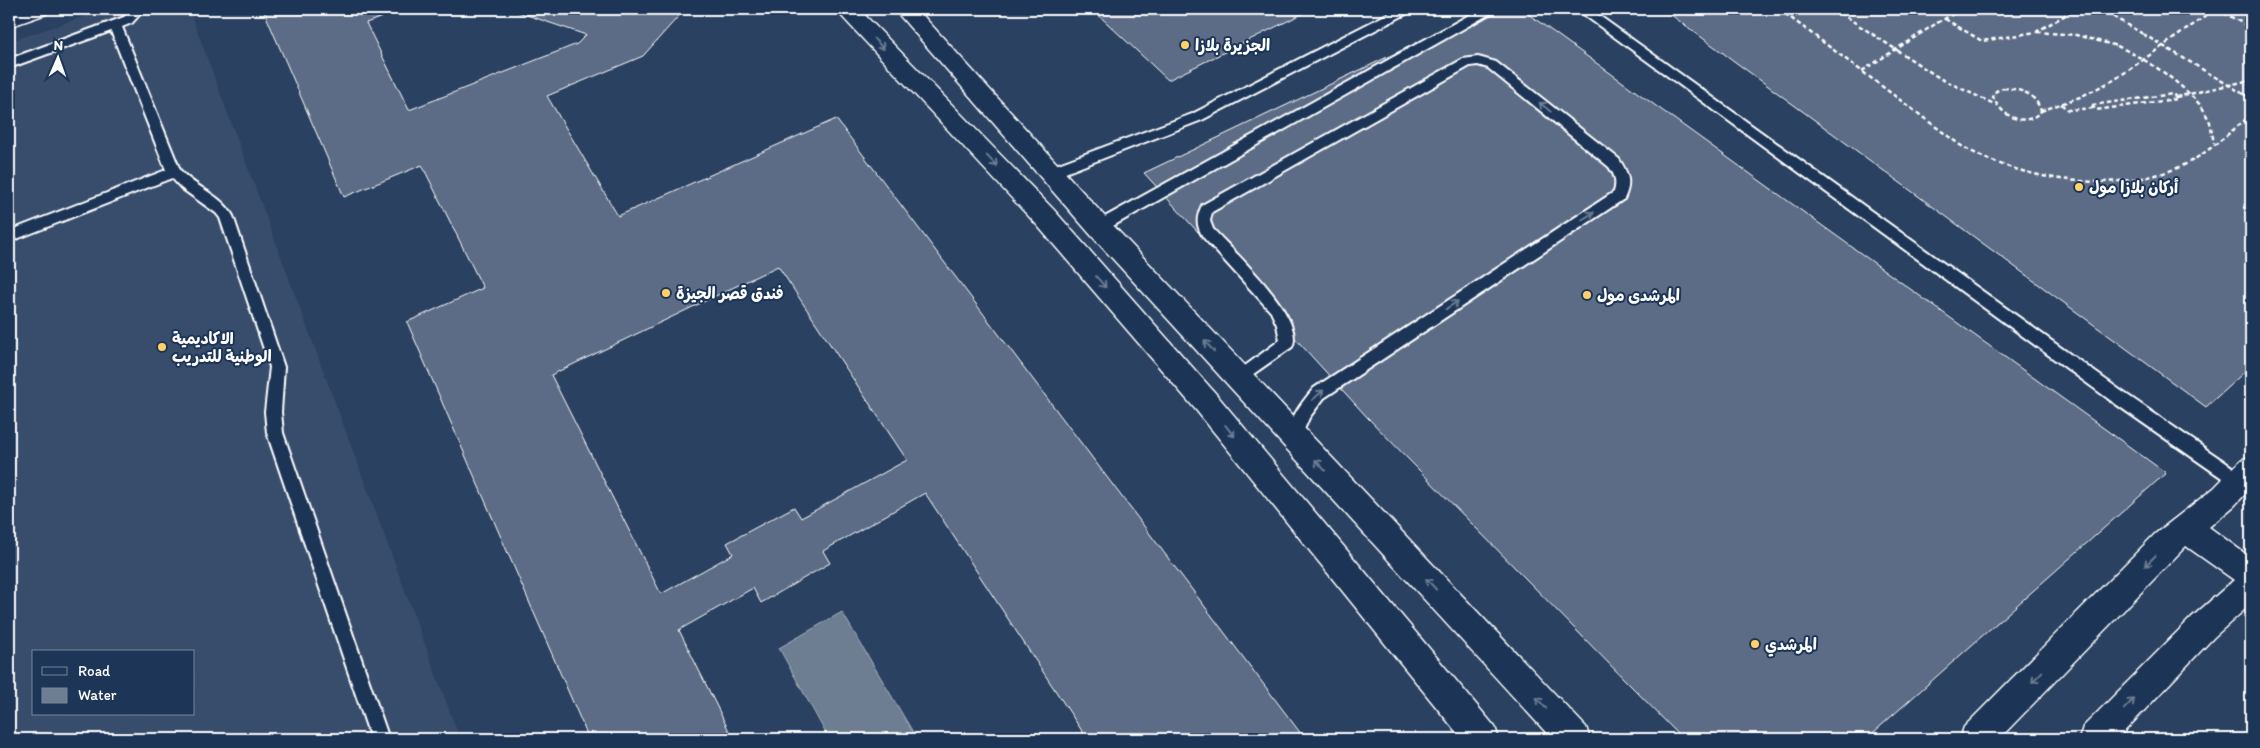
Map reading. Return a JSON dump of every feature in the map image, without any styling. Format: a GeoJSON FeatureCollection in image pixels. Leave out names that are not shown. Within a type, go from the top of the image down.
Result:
{"type":"FeatureCollection","features":[{"type":"Feature","properties":{"kind":"street"},"geometry":{"type":"LineString","coordinates":[[9,19],[38,9]]}},
{"type":"Feature","properties":{"kind":"street"},"geometry":{"type":"LineString","coordinates":[[846,9],[1045,217],[1206,402],[1483,739]]}},
{"type":"Feature","properties":{"kind":"street"},"geometry":{"type":"LineString","coordinates":[[905,9],[1099,228],[1574,739]]}},
{"type":"Feature","properties":{"kind":"street"},"geometry":{"type":"LineString","coordinates":[[1206,402],[1239,378]]}},
{"type":"Feature","properties":{"kind":"street"},"geometry":{"type":"LineString","coordinates":[[1976,739],[2138,573],[2186,528],[2247,480]]}},
{"type":"Feature","properties":{"kind":"street"},"geometry":{"type":"LineString","coordinates":[[2186,528],[2251,575]]}},
{"type":"Feature","properties":{"kind":"street"},"geometry":{"type":"LineString","coordinates":[[2095,739],[2203,627],[2251,585]]}},
{"type":"Feature","properties":{"kind":"lane"},"geometry":{"type":"LineString","coordinates":[[9,64],[131,18],[134,14],[132,9]]}},
{"type":"Feature","properties":{"kind":"lane"},"geometry":{"type":"LineString","coordinates":[[1050,173],[1101,156],[1197,117],[1406,9]]}},
{"type":"Feature","properties":{"kind":"lane"},"geometry":{"type":"LineString","coordinates":[[1099,228],[1489,9]]}},
{"type":"Feature","properties":{"kind":"lane"},"geometry":{"type":"LineString","coordinates":[[1582,9],[2115,395],[2247,480]]}},
{"type":"Feature","properties":{"kind":"lane"},"geometry":{"type":"LineString","coordinates":[[115,25],[174,172],[183,184],[217,206],[226,216],[277,367],[273,412],[275,433],[380,739]]}},
{"type":"Feature","properties":{"kind":"lane"},"geometry":{"type":"LineString","coordinates":[[1239,378],[1287,343],[1287,330],[1276,308],[1208,233],[1203,225],[1203,216],[1207,209],[1467,62],[1478,61],[1492,65],[1614,163],[1622,175],[1624,186],[1619,196],[1319,393],[1307,405],[1298,420],[1294,436]]}},
{"type":"Feature","properties":{"kind":"lane"},"geometry":{"type":"LineString","coordinates":[[9,236],[174,172]]}},
{"type":"Feature","properties":{"kind":"path"},"geometry":{"type":"LineString","coordinates":[[1779,9],[1951,138],[1982,157],[2045,176],[2108,182],[2162,174],[2184,165],[2251,115]]}},
{"type":"Feature","properties":{"kind":"path"},"geometry":{"type":"LineString","coordinates":[[1834,9],[1941,79],[1994,104],[2000,111],[2020,120],[2030,120],[2038,117],[2041,111],[2040,104],[2033,97],[2014,88],[2004,88],[1996,91],[1992,97],[1994,104]]}},
{"type":"Feature","properties":{"kind":"path"},"geometry":{"type":"LineString","coordinates":[[1916,9],[1920,11]]}},
{"type":"Feature","properties":{"kind":"path"},"geometry":{"type":"LineString","coordinates":[[1862,72],[1955,13],[1949,9]]}},
{"type":"Feature","properties":{"kind":"path"},"geometry":{"type":"LineString","coordinates":[[2036,32],[2076,9]]}},
{"type":"Feature","properties":{"kind":"path"},"geometry":{"type":"LineString","coordinates":[[2100,9],[2251,98]]}},
{"type":"Feature","properties":{"kind":"path"},"geometry":{"type":"LineString","coordinates":[[2041,111],[2114,80],[2216,9],[2251,28]]}},
{"type":"Feature","properties":{"kind":"path"},"geometry":{"type":"LineString","coordinates":[[1945,19],[1982,41],[2036,32],[2076,36],[2117,46],[2137,55],[2174,78],[2202,107],[2210,122],[2214,143]]}},
{"type":"Feature","properties":{"kind":"path"},"geometry":{"type":"LineString","coordinates":[[2094,108],[2092,105],[2173,94],[2176,97],[2251,80]]}},
{"type":"Feature","properties":{"kind":"path"},"geometry":{"type":"LineString","coordinates":[[2061,104],[2068,110],[2094,108],[2096,110],[2178,99],[2176,97]]}},
{"type":"Feature","properties":{"kind":"shaded area","name":"الاكاديمية الوطنية للتدريب"},"geometry":{"type":"Polygon","coordinates":[[[106,9],[189,9],[460,739],[9,739],[9,42],[106,9]]]}},
{"type":"Feature","properties":{"kind":"water"},"geometry":{"type":"Polygon","coordinates":[[[842,612],[917,739],[829,739],[779,648],[842,612]]]}},
{"type":"Feature","properties":{"kind":"building"},"geometry":{"type":"Polygon","coordinates":[[[263,9],[404,9],[366,23],[409,110],[577,44],[586,35],[509,9],[685,9],[643,56],[547,96],[618,216],[836,119],[1305,739],[1082,739],[1086,737],[925,493],[823,551],[830,563],[761,603],[753,588],[679,630],[733,739],[589,739],[407,322],[483,288],[422,165],[344,197],[263,9]],[[778,266],[551,375],[661,594],[733,554],[727,543],[794,507],[801,518],[907,460],[778,266]]]}},
{"type":"Feature","properties":{"kind":"building","name":"الجزيرة بلازا"},"geometry":{"type":"Polygon","coordinates":[[[1092,9],[1312,9],[1168,80],[1092,9]]]}},
{"type":"Feature","properties":{"kind":"building","name":"المرشدى مول"},"geometry":{"type":"Polygon","coordinates":[[[1488,9],[1524,11],[2166,473],[1866,739],[1683,739],[1367,417],[1144,173],[1488,9]]]}},
{"type":"Feature","properties":{"kind":"building","name":"أركان بلازا مول"},"geometry":{"type":"Polygon","coordinates":[[[1663,9],[2251,9],[2251,366],[2206,407],[1663,9]]]}},
{"type":"Feature","properties":{"kind":"place","name":"الجزيرة بلازا"},"geometry":{"type":"Point","coordinates":[1185,45]}},
{"type":"Feature","properties":{"kind":"place","name":"أركان بلازا مول"},"geometry":{"type":"Point","coordinates":[2079,187]}},
{"type":"Feature","properties":{"kind":"place","name":"فندق قصر الجيزة"},"geometry":{"type":"Point","coordinates":[666,293]}},
{"type":"Feature","properties":{"kind":"place","name":"المرشدى مول"},"geometry":{"type":"Point","coordinates":[1587,295]}},
{"type":"Feature","properties":{"kind":"place","name":"الاكاديمية الوطنية للتدريب"},"geometry":{"type":"Point","coordinates":[162,347]}},
{"type":"Feature","properties":{"kind":"place","name":"المرشدي"},"geometry":{"type":"Point","coordinates":[1755,644]}}]}
